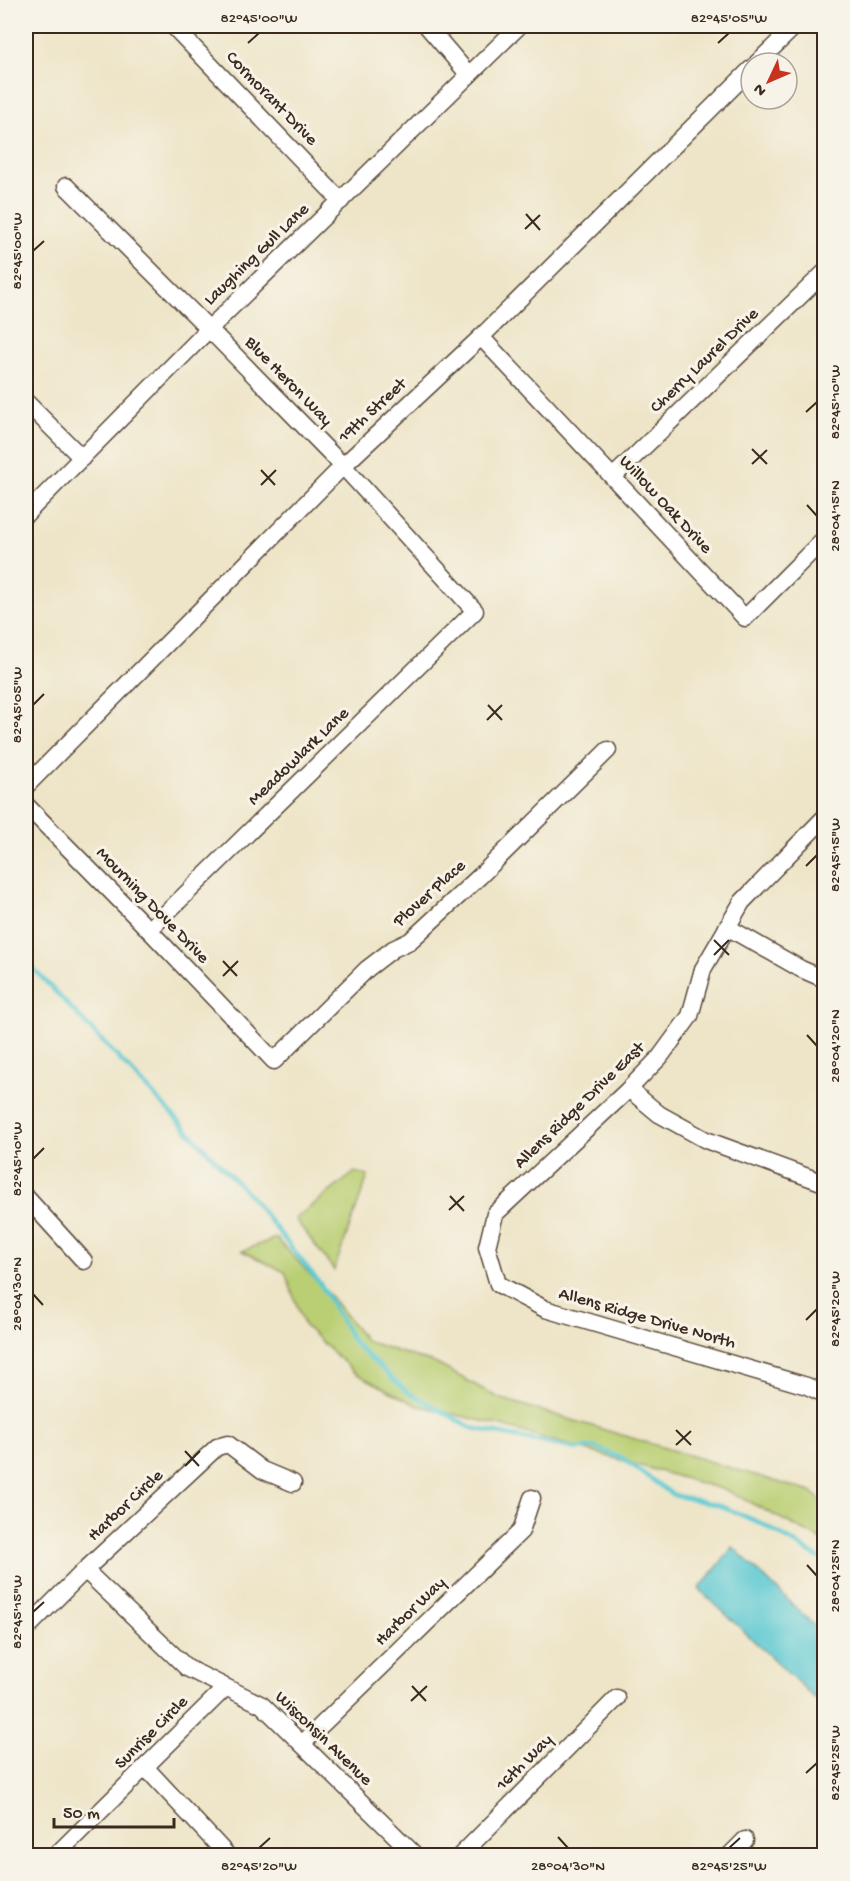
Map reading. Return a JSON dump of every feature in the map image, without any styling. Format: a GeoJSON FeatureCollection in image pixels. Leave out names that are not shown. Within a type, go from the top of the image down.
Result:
{"type":"FeatureCollection","features":[{"type":"Feature","properties":{"kind":"street","name":"Cormorant Drive"},"geometry":{"type":"LineString","coordinates":[[173,26],[341,201]]}},
{"type":"Feature","properties":{"kind":"street"},"geometry":{"type":"LineString","coordinates":[[427,26],[469,75]]}},
{"type":"Feature","properties":{"kind":"street","name":"Laughing Gull Lane"},"geometry":{"type":"LineString","coordinates":[[26,514],[209,329],[519,26]]}},
{"type":"Feature","properties":{"kind":"street"},"geometry":{"type":"LineString","coordinates":[[769,51],[795,26]]}},
{"type":"Feature","properties":{"kind":"street","name":"19th Street"},"geometry":{"type":"LineString","coordinates":[[26,786],[343,466],[481,337],[739,81]]}},
{"type":"Feature","properties":{"kind":"street","name":"Blue Heron Way"},"geometry":{"type":"LineString","coordinates":[[66,186],[343,466],[476,611]]}},
{"type":"Feature","properties":{"kind":"street","name":"Cherry Laurel Drive"},"geometry":{"type":"LineString","coordinates":[[613,477],[825,273]]}},
{"type":"Feature","properties":{"kind":"street","name":"Willow Oak Drive"},"geometry":{"type":"LineString","coordinates":[[481,337],[744,618],[825,539]]}},
{"type":"Feature","properties":{"kind":"street"},"geometry":{"type":"LineString","coordinates":[[26,402],[82,458]]}},
{"type":"Feature","properties":{"kind":"street","name":"Meadowlark Lane"},"geometry":{"type":"LineString","coordinates":[[149,930],[476,611]]}},
{"type":"Feature","properties":{"kind":"street","name":"Plover Place"},"geometry":{"type":"LineString","coordinates":[[274,1061],[367,969],[393,949],[410,941],[479,877],[608,750]]}},
{"type":"Feature","properties":{"kind":"street","name":"Mourning Dove Drive"},"geometry":{"type":"LineString","coordinates":[[26,805],[274,1061]]}},
{"type":"Feature","properties":{"kind":"street","name":"Allens Ridge Drive East"},"geometry":{"type":"LineString","coordinates":[[487,1247],[495,1214],[630,1089],[660,1057],[690,1016],[703,969],[742,902],[825,818]]}},
{"type":"Feature","properties":{"kind":"street"},"geometry":{"type":"LineString","coordinates":[[727,927],[801,969],[825,979]]}},
{"type":"Feature","properties":{"kind":"street"},"geometry":{"type":"LineString","coordinates":[[630,1089],[659,1114],[706,1140],[825,1183]]}},
{"type":"Feature","properties":{"kind":"street"},"geometry":{"type":"LineString","coordinates":[[26,1197],[84,1261]]}},
{"type":"Feature","properties":{"kind":"street","name":"Allens Ridge Drive North"},"geometry":{"type":"LineString","coordinates":[[487,1247],[498,1284],[545,1309],[807,1386],[825,1394]]}},
{"type":"Feature","properties":{"kind":"street","name":"Harbor Circle"},"geometry":{"type":"LineString","coordinates":[[26,1629],[85,1570],[217,1447],[228,1444],[262,1470],[293,1483]]}},
{"type":"Feature","properties":{"kind":"street","name":"Harbor Way"},"geometry":{"type":"LineString","coordinates":[[302,1744],[521,1532],[532,1498]]}},
{"type":"Feature","properties":{"kind":"street","name":"Wisconsin Avenue"},"geometry":{"type":"LineString","coordinates":[[85,1570],[187,1668],[262,1706],[416,1856]]}},
{"type":"Feature","properties":{"kind":"street","name":"Sunrise Circle"},"geometry":{"type":"LineString","coordinates":[[55,1856],[225,1688]]}},
{"type":"Feature","properties":{"kind":"street","name":"16th Way"},"geometry":{"type":"LineString","coordinates":[[460,1856],[617,1698]]}},
{"type":"Feature","properties":{"kind":"street"},"geometry":{"type":"LineString","coordinates":[[145,1767],[228,1856]]}},
{"type":"Feature","properties":{"kind":"street"},"geometry":{"type":"LineString","coordinates":[[729,1856],[745,1840]]}},
{"type":"Feature","properties":{"kind":"green space"},"geometry":{"type":"Polygon","coordinates":[[[355,1172],[368,1176],[334,1270],[295,1219],[355,1172]]]}},
{"type":"Feature","properties":{"kind":"green space"},"geometry":{"type":"Polygon","coordinates":[[[276,1238],[332,1298],[366,1341],[437,1364],[499,1398],[811,1492],[824,1503],[824,1541],[728,1491],[502,1426],[416,1405],[355,1373],[304,1325],[285,1272],[242,1251],[276,1238]]]}},
{"type":"Feature","properties":{"kind":"water"},"geometry":{"type":"Polygon","coordinates":[[[733,1547],[824,1635],[824,1707],[699,1589],[733,1547]]]}},
{"type":"Feature","properties":{"kind":"waterway"},"geometry":{"type":"LineString","coordinates":[[26,961],[251,1197],[321,1285],[354,1343],[406,1391],[472,1428],[576,1449],[593,1447],[622,1458],[673,1495],[718,1505],[763,1524],[824,1561]]}}]}
